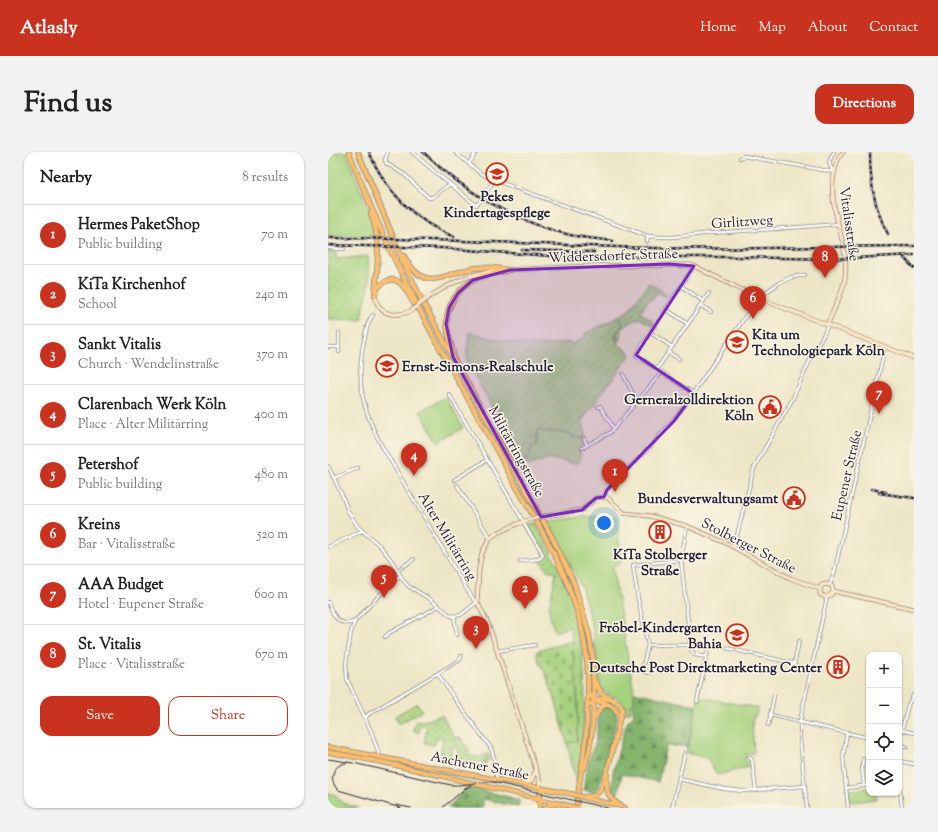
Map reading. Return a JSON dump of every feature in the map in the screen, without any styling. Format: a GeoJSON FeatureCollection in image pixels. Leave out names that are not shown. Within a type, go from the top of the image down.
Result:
{"type":"FeatureCollection","features":[{"type":"Feature","properties":{"kind":"highway","name":"Militärringstraße"},"geometry":{"type":"LineString","coordinates":[[349,152],[364,190],[422,314],[546,538],[568,584],[578,613],[584,639],[588,668],[588,690]]}},
{"type":"Feature","properties":{"kind":"highway","name":"Militärringstraße"},"geometry":{"type":"LineString","coordinates":[[358,152],[390,230],[421,299],[552,537],[574,583],[590,634],[593,659],[594,700]]}},
{"type":"Feature","properties":{"kind":"highway"},"geometry":{"type":"LineString","coordinates":[[364,190],[374,222],[378,247],[379,262],[375,295]]}},
{"type":"Feature","properties":{"kind":"highway"},"geometry":{"type":"LineString","coordinates":[[390,230],[412,269],[418,274],[430,279],[441,279],[466,269],[477,267],[510,270]]}},
{"type":"Feature","properties":{"kind":"highway"},"geometry":{"type":"LineString","coordinates":[[453,357],[446,324],[449,308],[458,293],[473,280],[510,270]]}},
{"type":"Feature","properties":{"kind":"highway"},"geometry":{"type":"LineString","coordinates":[[375,295],[381,284],[390,280],[395,280],[404,287],[413,304],[422,314]]}},
{"type":"Feature","properties":{"kind":"highway"},"geometry":{"type":"LineString","coordinates":[[594,681],[602,694],[613,700]]}},
{"type":"Feature","properties":{"kind":"main road"},"geometry":{"type":"LineString","coordinates":[[588,690],[590,696],[594,700],[608,704],[615,708],[620,718]]}},
{"type":"Feature","properties":{"kind":"main road","name":"Militärringstraße"},"geometry":{"type":"LineString","coordinates":[[577,808],[588,706],[588,690]]}},
{"type":"Feature","properties":{"kind":"main road"},"geometry":{"type":"LineString","coordinates":[[583,797],[592,796],[598,793],[608,768],[622,713],[622,708],[613,700],[599,698],[594,700],[588,706]]}},
{"type":"Feature","properties":{"kind":"main road","name":"Militärringstraße"},"geometry":{"type":"LineString","coordinates":[[581,775],[586,764],[593,720],[594,700]]}},
{"type":"Feature","properties":{"kind":"main road"},"geometry":{"type":"LineString","coordinates":[[593,720],[602,707],[608,704]]}},
{"type":"Feature","properties":{"kind":"main road","name":"Aachener Straße"},"geometry":{"type":"LineString","coordinates":[[328,747],[458,773],[499,779],[572,794],[626,808]]}},
{"type":"Feature","properties":{"kind":"main road","name":"Aachener Straße"},"geometry":{"type":"LineString","coordinates":[[328,752],[386,763],[577,808]]}},
{"type":"Feature","properties":{"kind":"main road"},"geometry":{"type":"LineString","coordinates":[[608,768],[608,795],[612,800],[626,808]]}},
{"type":"Feature","properties":{"kind":"main road"},"geometry":{"type":"LineString","coordinates":[[540,788],[540,808]]}},
{"type":"Feature","properties":{"kind":"main road"},"geometry":{"type":"LineString","coordinates":[[545,808],[549,805],[563,805]]}},
{"type":"Feature","properties":{"kind":"street"},"geometry":{"type":"LineString","coordinates":[[388,152],[385,160],[386,162],[405,175],[428,198],[433,197],[450,184]]}},
{"type":"Feature","properties":{"kind":"street"},"geometry":{"type":"LineString","coordinates":[[412,152],[476,205],[480,202],[494,180]]}},
{"type":"Feature","properties":{"kind":"street","name":"Girlitzweg"},"geometry":{"type":"LineString","coordinates":[[455,152],[480,173],[494,180],[648,236],[661,238],[683,237],[710,233],[838,224]]}},
{"type":"Feature","properties":{"kind":"street"},"geometry":{"type":"LineString","coordinates":[[469,164],[476,152]]}},
{"type":"Feature","properties":{"kind":"street"},"geometry":{"type":"LineString","coordinates":[[834,152],[829,162],[834,172]]}},
{"type":"Feature","properties":{"kind":"street","name":"Vitalisstraße"},"geometry":{"type":"LineString","coordinates":[[828,324],[843,288],[845,278],[845,256],[832,196],[834,172],[838,160],[843,152]]}},
{"type":"Feature","properties":{"kind":"street","name":"Vitalisstraße"},"geometry":{"type":"LineString","coordinates":[[740,158],[744,156],[834,172]]}},
{"type":"Feature","properties":{"kind":"street"},"geometry":{"type":"LineString","coordinates":[[647,241],[648,236]]}},
{"type":"Feature","properties":{"kind":"street"},"geometry":{"type":"LineString","coordinates":[[328,248],[344,249]]}},
{"type":"Feature","properties":{"kind":"street","name":"Widdersdorfer Straße"},"geometry":{"type":"LineString","coordinates":[[375,295],[378,306],[381,310],[386,313],[400,314],[411,311],[448,284],[462,278],[490,271],[646,263],[680,264],[694,266],[758,298],[914,358]]}},
{"type":"Feature","properties":{"kind":"street"},"geometry":{"type":"LineString","coordinates":[[694,266],[636,355],[694,394]]}},
{"type":"Feature","properties":{"kind":"street"},"geometry":{"type":"LineString","coordinates":[[328,466],[355,523],[362,531],[377,543],[398,570],[408,586],[439,606],[450,616],[461,615],[477,602],[480,558],[490,538],[523,521],[579,511],[586,508],[596,498],[604,497],[607,490],[674,421],[694,394],[758,298],[779,283],[792,277],[805,275]]}},
{"type":"Feature","properties":{"kind":"street"},"geometry":{"type":"LineString","coordinates":[[681,286],[703,301]]}},
{"type":"Feature","properties":{"kind":"street"},"geometry":{"type":"LineString","coordinates":[[657,369],[709,293]]}},
{"type":"Feature","properties":{"kind":"street"},"geometry":{"type":"LineString","coordinates":[[700,306],[711,312]]}},
{"type":"Feature","properties":{"kind":"street"},"geometry":{"type":"LineString","coordinates":[[666,309],[688,324]]}},
{"type":"Feature","properties":{"kind":"street","name":"Alter Militärring"},"geometry":{"type":"LineString","coordinates":[[373,315],[367,326],[360,363],[359,377],[364,406],[372,428],[383,448],[463,583],[474,600],[477,602],[488,621],[539,779],[540,788]]}},
{"type":"Feature","properties":{"kind":"street"},"geometry":{"type":"LineString","coordinates":[[734,547],[754,468],[792,400],[811,358],[826,332],[828,324]]}},
{"type":"Feature","properties":{"kind":"street"},"geometry":{"type":"LineString","coordinates":[[339,333],[339,352]]}},
{"type":"Feature","properties":{"kind":"street"},"geometry":{"type":"LineString","coordinates":[[651,333],[672,346]]}},
{"type":"Feature","properties":{"kind":"street"},"geometry":{"type":"LineString","coordinates":[[328,347],[339,347]]}},
{"type":"Feature","properties":{"kind":"street","name":"Eupener Straße"},"geometry":{"type":"LineString","coordinates":[[830,584],[834,574],[885,347]]}},
{"type":"Feature","properties":{"kind":"street"},"geometry":{"type":"LineString","coordinates":[[668,352],[679,359]]}},
{"type":"Feature","properties":{"kind":"street"},"geometry":{"type":"LineString","coordinates":[[582,448],[608,434],[614,429],[662,372]]}},
{"type":"Feature","properties":{"kind":"street"},"geometry":{"type":"LineString","coordinates":[[623,374],[638,400]]}},
{"type":"Feature","properties":{"kind":"street"},"geometry":{"type":"LineString","coordinates":[[449,394],[523,521],[527,531],[537,542],[543,555],[539,559],[520,561]]}},
{"type":"Feature","properties":{"kind":"street"},"geometry":{"type":"LineString","coordinates":[[598,407],[600,406],[614,429]]}},
{"type":"Feature","properties":{"kind":"street"},"geometry":{"type":"LineString","coordinates":[[584,439],[587,445]]}},
{"type":"Feature","properties":{"kind":"street"},"geometry":{"type":"LineString","coordinates":[[454,480],[488,460]]}},
{"type":"Feature","properties":{"kind":"street"},"geometry":{"type":"LineString","coordinates":[[334,478],[358,468]]}},
{"type":"Feature","properties":{"kind":"street"},"geometry":{"type":"LineString","coordinates":[[457,485],[490,538]]}},
{"type":"Feature","properties":{"kind":"street","name":"Stolberger Straße"},"geometry":{"type":"LineString","coordinates":[[604,497],[609,498],[624,513],[650,516],[687,526],[734,547],[790,578],[820,589]]}},
{"type":"Feature","properties":{"kind":"street"},"geometry":{"type":"LineString","coordinates":[[687,526],[681,560],[690,645],[692,654],[706,658]]}},
{"type":"Feature","properties":{"kind":"street"},"geometry":{"type":"LineString","coordinates":[[328,547],[362,531]]}},
{"type":"Feature","properties":{"kind":"street"},"geometry":{"type":"LineString","coordinates":[[398,570],[414,560]]}},
{"type":"Feature","properties":{"kind":"street"},"geometry":{"type":"LineString","coordinates":[[649,673],[642,671],[644,668],[648,645],[638,599],[633,565],[681,560]]}},
{"type":"Feature","properties":{"kind":"street"},"geometry":{"type":"LineString","coordinates":[[386,763],[379,756],[366,719],[350,688],[346,674],[346,663],[355,622],[388,586],[401,576]]}},
{"type":"Feature","properties":{"kind":"street"},"geometry":{"type":"LineString","coordinates":[[827,597],[821,595],[820,589],[822,585],[830,584],[833,591]]}},
{"type":"Feature","properties":{"kind":"street"},"geometry":{"type":"LineString","coordinates":[[807,808],[800,739],[800,721],[827,597],[831,595],[833,591]]}},
{"type":"Feature","properties":{"kind":"street"},"geometry":{"type":"LineString","coordinates":[[833,591],[914,609]]}},
{"type":"Feature","properties":{"kind":"street"},"geometry":{"type":"LineString","coordinates":[[328,602],[337,620],[345,624],[352,632]]}},
{"type":"Feature","properties":{"kind":"street"},"geometry":{"type":"LineString","coordinates":[[385,637],[389,633],[439,606]]}},
{"type":"Feature","properties":{"kind":"street"},"geometry":{"type":"LineString","coordinates":[[454,616],[457,635]]}},
{"type":"Feature","properties":{"kind":"street"},"geometry":{"type":"LineString","coordinates":[[345,624],[355,622]]}},
{"type":"Feature","properties":{"kind":"street"},"geometry":{"type":"LineString","coordinates":[[794,665],[799,641]]}},
{"type":"Feature","properties":{"kind":"street"},"geometry":{"type":"LineString","coordinates":[[697,702],[709,644],[781,661],[794,665],[798,668],[811,671]]}},
{"type":"Feature","properties":{"kind":"street"},"geometry":{"type":"LineString","coordinates":[[497,651],[535,645]]}},
{"type":"Feature","properties":{"kind":"street"},"geometry":{"type":"LineString","coordinates":[[648,645],[690,645]]}},
{"type":"Feature","properties":{"kind":"street"},"geometry":{"type":"LineString","coordinates":[[366,719],[367,716],[460,660],[461,656]]}},
{"type":"Feature","properties":{"kind":"street"},"geometry":{"type":"LineString","coordinates":[[438,674],[491,748],[494,758],[496,777],[499,779]]}},
{"type":"Feature","properties":{"kind":"street"},"geometry":{"type":"LineString","coordinates":[[914,694],[908,705],[902,730],[914,733]]}},
{"type":"Feature","properties":{"kind":"street"},"geometry":{"type":"LineString","coordinates":[[768,725],[774,696]]}},
{"type":"Feature","properties":{"kind":"street"},"geometry":{"type":"LineString","coordinates":[[771,715],[866,737]]}},
{"type":"Feature","properties":{"kind":"street"},"geometry":{"type":"LineString","coordinates":[[847,732],[843,757],[848,808]]}},
{"type":"Feature","properties":{"kind":"street"},"geometry":{"type":"LineString","coordinates":[[902,745],[907,747]]}},
{"type":"Feature","properties":{"kind":"street"},"geometry":{"type":"LineString","coordinates":[[672,808],[686,748]]}},
{"type":"Feature","properties":{"kind":"street"},"geometry":{"type":"LineString","coordinates":[[372,760],[379,756]]}},
{"type":"Feature","properties":{"kind":"street"},"geometry":{"type":"LineString","coordinates":[[748,757],[752,760],[754,766],[756,791]]}},
{"type":"Feature","properties":{"kind":"street"},"geometry":{"type":"LineString","coordinates":[[846,788],[864,786],[862,767],[863,759]]}},
{"type":"Feature","properties":{"kind":"street"},"geometry":{"type":"LineString","coordinates":[[902,762],[914,764]]}},
{"type":"Feature","properties":{"kind":"street"},"geometry":{"type":"LineString","coordinates":[[523,785],[531,781],[536,770]]}},
{"type":"Feature","properties":{"kind":"street"},"geometry":{"type":"LineString","coordinates":[[679,779],[735,790],[756,791],[804,786]]}},
{"type":"Feature","properties":{"kind":"street"},"geometry":{"type":"LineString","coordinates":[[901,796],[902,808]]}},
{"type":"Feature","properties":{"kind":"highlighted area"},"geometry":{"type":"Polygon","coordinates":[[[669,264],[694,266],[636,355],[694,394],[674,421],[607,490],[604,497],[596,498],[582,510],[541,517],[453,357],[446,324],[449,308],[458,293],[473,280],[510,270],[669,264]]]}},
{"type":"Feature","properties":{"kind":"green space"},"geometry":{"type":"Polygon","coordinates":[[[328,152],[346,152],[370,214],[375,236],[328,236],[328,152]]]}},
{"type":"Feature","properties":{"kind":"green space"},"geometry":{"type":"Polygon","coordinates":[[[328,252],[336,252],[336,259],[368,256],[370,282],[361,320],[328,319],[328,252]]]}},
{"type":"Feature","properties":{"kind":"green space"},"geometry":{"type":"Polygon","coordinates":[[[649,283],[667,294],[665,297],[657,292],[652,300],[650,299],[640,312],[655,323],[654,326],[639,318],[623,327],[620,341],[618,343],[618,330],[623,323],[618,317],[629,310],[649,283]]]}},
{"type":"Feature","properties":{"kind":"green space"},"geometry":{"type":"Polygon","coordinates":[[[618,317],[623,323],[617,333],[616,340],[620,346],[631,354],[583,419],[585,438],[577,438],[567,432],[537,430],[537,446],[531,446],[531,452],[527,460],[523,459],[506,432],[467,362],[470,332],[494,339],[531,345],[569,342],[571,345],[585,337],[585,334],[618,317]]]}},
{"type":"Feature","properties":{"kind":"green space"},"geometry":{"type":"Polygon","coordinates":[[[446,397],[463,428],[438,442],[420,411],[446,397]]]}},
{"type":"Feature","properties":{"kind":"green space"},"geometry":{"type":"Polygon","coordinates":[[[537,430],[567,432],[573,437],[583,439],[584,445],[580,448],[579,462],[574,464],[561,460],[550,460],[527,466],[523,459],[527,460],[537,430]]]}},
{"type":"Feature","properties":{"kind":"green space"},"geometry":{"type":"Polygon","coordinates":[[[580,517],[617,517],[621,563],[612,566],[634,692],[633,705],[629,705],[631,710],[629,713],[621,702],[603,691],[599,684],[594,634],[581,586],[548,522],[580,517]]]}},
{"type":"Feature","properties":{"kind":"green space"},"geometry":{"type":"Polygon","coordinates":[[[536,524],[557,564],[569,593],[578,622],[580,636],[572,638],[570,627],[555,632],[550,617],[549,607],[556,573],[547,570],[541,561],[544,559],[544,554],[541,545],[526,525],[536,524]]]}},
{"type":"Feature","properties":{"kind":"green space"},"geometry":{"type":"Polygon","coordinates":[[[580,639],[585,705],[581,759],[576,782],[567,743],[577,741],[578,705],[572,641],[580,639]]]}},
{"type":"Feature","properties":{"kind":"green space"},"geometry":{"type":"Polygon","coordinates":[[[572,641],[577,691],[577,741],[567,743],[560,716],[544,671],[538,659],[537,651],[572,641]]]}},
{"type":"Feature","properties":{"kind":"green space"},"geometry":{"type":"Polygon","coordinates":[[[634,692],[697,706],[688,746],[666,746],[658,782],[622,774],[617,797],[612,792],[613,772],[628,720],[634,715],[632,703],[634,692]]]}},
{"type":"Feature","properties":{"kind":"green space"},"geometry":{"type":"Polygon","coordinates":[[[699,697],[758,708],[756,716],[754,716],[752,722],[754,753],[747,754],[745,759],[752,766],[717,775],[707,758],[687,753],[699,697]]]}},
{"type":"Feature","properties":{"kind":"green space"},"geometry":{"type":"Polygon","coordinates":[[[417,703],[422,711],[399,724],[395,716],[417,703]]]}},
{"type":"Feature","properties":{"kind":"green space"},"geometry":{"type":"Polygon","coordinates":[[[608,706],[614,708],[617,717],[599,787],[596,793],[584,790],[585,781],[589,760],[595,745],[599,713],[602,708],[608,706]]]}},
{"type":"Feature","properties":{"kind":"green space"},"geometry":{"type":"Polygon","coordinates":[[[442,715],[455,739],[459,736],[470,752],[466,755],[479,757],[489,754],[489,760],[485,760],[486,764],[457,759],[458,750],[453,746],[450,758],[440,756],[443,739],[438,736],[434,745],[424,743],[427,728],[422,724],[419,733],[413,730],[416,721],[431,720],[431,718],[442,715]]]}},
{"type":"Feature","properties":{"kind":"green space"},"geometry":{"type":"Polygon","coordinates":[[[384,759],[488,780],[473,781],[388,762],[384,759]]]}},
{"type":"Feature","properties":{"kind":"green space"},"geometry":{"type":"Polygon","coordinates":[[[469,787],[520,800],[518,807],[483,799],[483,808],[448,808],[462,792],[469,787]]]}},
{"type":"Feature","properties":{"kind":"green space"},"geometry":{"type":"Polygon","coordinates":[[[866,788],[866,796],[876,796],[877,799],[850,802],[849,790],[866,788]]]}},
{"type":"Feature","properties":{"kind":"green space"},"geometry":{"type":"Polygon","coordinates":[[[328,793],[336,795],[342,803],[359,808],[328,808],[328,793]]]}},
{"type":"Feature","properties":{"kind":"tunnel"},"geometry":{"type":"LineString","coordinates":[[646,261],[647,241]]}},
{"type":"Feature","properties":{"kind":"tram line"},"geometry":{"type":"LineString","coordinates":[[328,759],[353,763],[451,785],[492,782],[608,808]]}},
{"type":"Feature","properties":{"kind":"tram line"},"geometry":{"type":"LineString","coordinates":[[347,763],[338,766],[333,773],[333,782],[338,790],[401,808]]}},
{"type":"Feature","properties":{"kind":"tram line"},"geometry":{"type":"LineString","coordinates":[[443,807],[471,785]]}},
{"type":"Feature","properties":{"kind":"tram line"},"geometry":{"type":"LineString","coordinates":[[396,805],[411,808]]}},
{"type":"Feature","properties":{"kind":"railway"},"geometry":{"type":"LineString","coordinates":[[369,152],[384,179],[403,203],[427,222],[454,237]]}},
{"type":"Feature","properties":{"kind":"railway"},"geometry":{"type":"LineString","coordinates":[[423,152],[455,180],[473,192],[529,222],[570,235],[613,241]]}},
{"type":"Feature","properties":{"kind":"railway"},"geometry":{"type":"LineString","coordinates":[[870,152],[872,184],[876,205],[888,234]]}},
{"type":"Feature","properties":{"kind":"railway"},"geometry":{"type":"LineString","coordinates":[[328,238],[410,239],[654,248],[914,246]]}},
{"type":"Feature","properties":{"kind":"railway"},"geometry":{"type":"LineString","coordinates":[[328,245],[441,248],[563,257],[738,257],[833,259],[914,255]]}},
{"type":"Feature","properties":{"kind":"railway"},"geometry":{"type":"LineString","coordinates":[[522,250],[594,252]]}},
{"type":"Feature","properties":{"kind":"railway"},"geometry":{"type":"LineString","coordinates":[[904,258],[914,268]]}},
{"type":"Feature","properties":{"kind":"railway"},"geometry":{"type":"LineString","coordinates":[[872,489],[886,492]]}},
{"type":"Feature","properties":{"kind":"railway"},"geometry":{"type":"LineString","coordinates":[[879,493],[914,498]]}},
{"type":"Feature","properties":{"kind":"place","name":"Pekes Kindertagespflege"},"geometry":{"type":"Point","coordinates":[497,174]}},
{"type":"Feature","properties":{"kind":"place","name":"St. Vitalis"},"geometry":{"type":"Point","coordinates":[825,278]}},
{"type":"Feature","properties":{"kind":"place","name":"Kreins"},"geometry":{"type":"Point","coordinates":[753,319]}},
{"type":"Feature","properties":{"kind":"place","name":"Kita um Technologiepark Köln"},"geometry":{"type":"Point","coordinates":[737,342]}},
{"type":"Feature","properties":{"kind":"place","name":"Ernst-Simons-Realschule"},"geometry":{"type":"Point","coordinates":[387,366]}},
{"type":"Feature","properties":{"kind":"place","name":"Gerneralzolldirektion Köln"},"geometry":{"type":"Point","coordinates":[770,407]}},
{"type":"Feature","properties":{"kind":"place","name":"AAA Budget"},"geometry":{"type":"Point","coordinates":[879,414]}},
{"type":"Feature","properties":{"kind":"place","name":"Clarenbach Werk Köln"},"geometry":{"type":"Point","coordinates":[414,476]}},
{"type":"Feature","properties":{"kind":"place","name":"Hermes PaketShop"},"geometry":{"type":"Point","coordinates":[615,492]}},
{"type":"Feature","properties":{"kind":"place","name":"Bundesverwaltungsamt"},"geometry":{"type":"Point","coordinates":[794,498]}},
{"type":"Feature","properties":{"kind":"place","name":"KiTa Stolberger Straße"},"geometry":{"type":"Point","coordinates":[660,532]}},
{"type":"Feature","properties":{"kind":"place","name":"Petershof"},"geometry":{"type":"Point","coordinates":[384,598]}},
{"type":"Feature","properties":{"kind":"place","name":"KiTa Kirchenhof"},"geometry":{"type":"Point","coordinates":[525,609]}},
{"type":"Feature","properties":{"kind":"place","name":"Fröbel-Kindergarten Bahia"},"geometry":{"type":"Point","coordinates":[737,635]}},
{"type":"Feature","properties":{"kind":"place","name":"Sankt Vitalis"},"geometry":{"type":"Point","coordinates":[476,649]}},
{"type":"Feature","properties":{"kind":"place","name":"Deutsche Post Direktmarketing Center"},"geometry":{"type":"Point","coordinates":[838,667]}}]}
